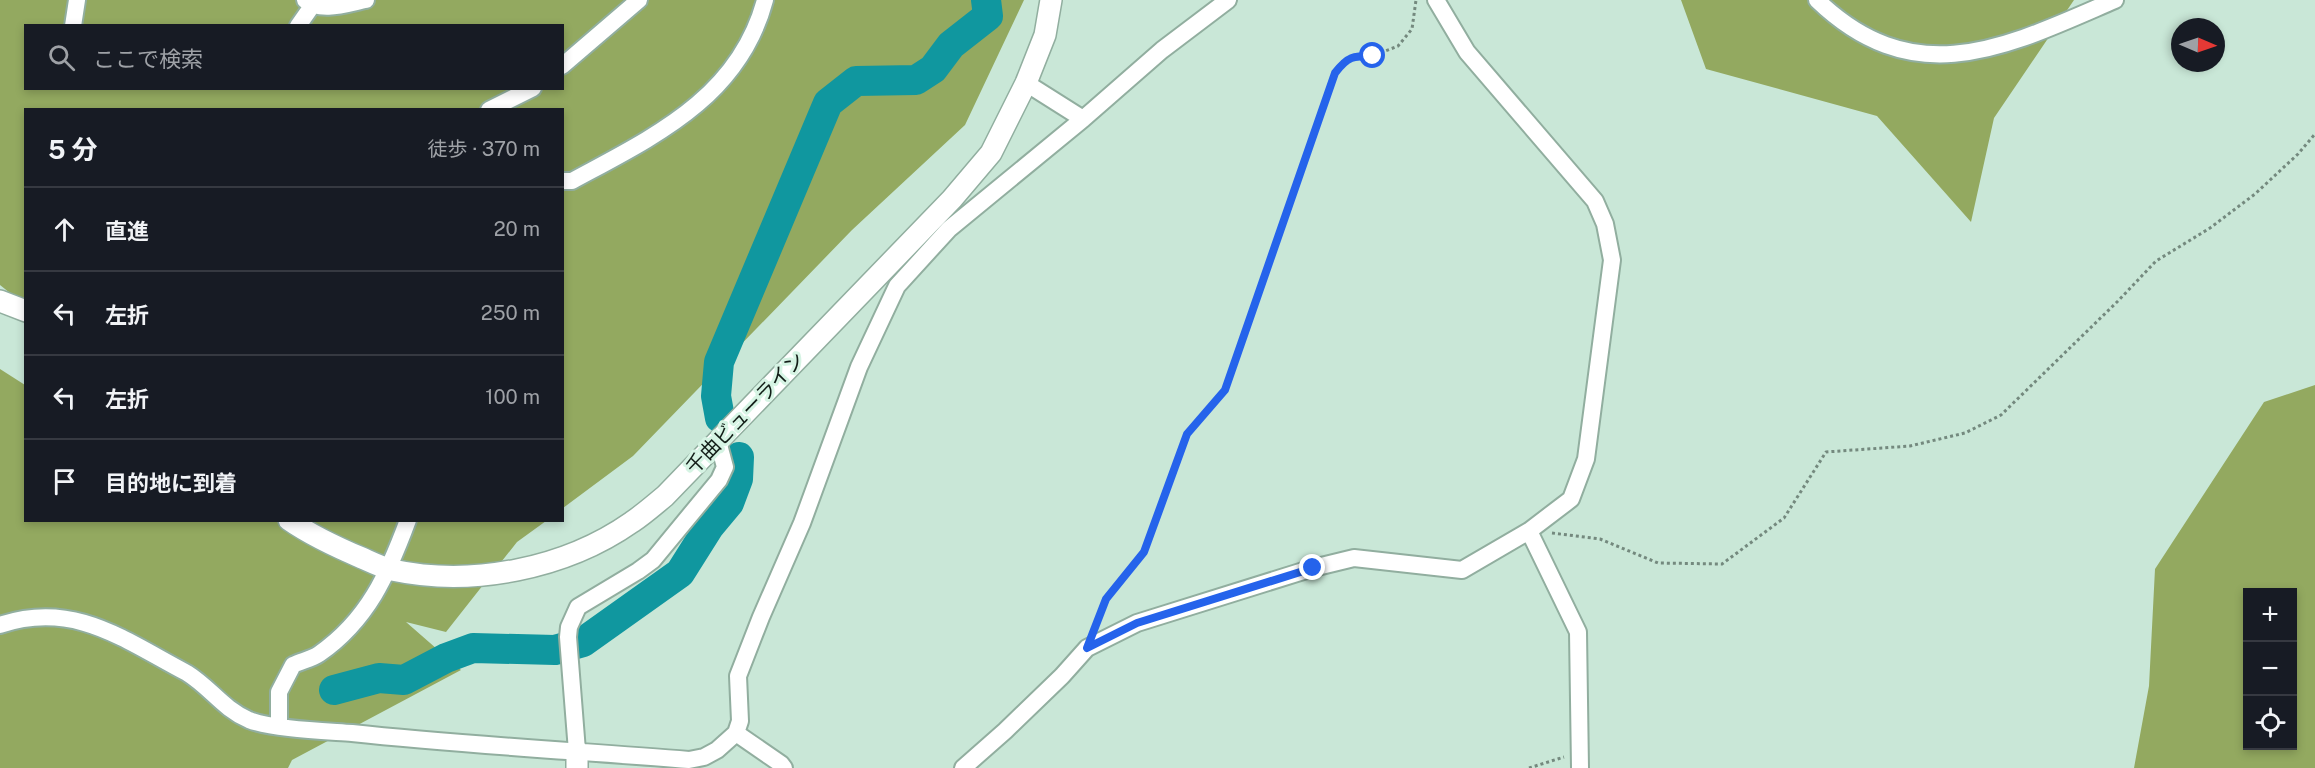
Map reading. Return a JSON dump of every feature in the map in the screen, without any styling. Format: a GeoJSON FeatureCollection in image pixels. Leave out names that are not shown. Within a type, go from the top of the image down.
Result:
{"type":"FeatureCollection","features":[{"type":"Feature","properties":{"kind":"street"},"geometry":{"type":"LineString","coordinates":[[73,24],[77,0]]}},
{"type":"Feature","properties":{"kind":"street"},"geometry":{"type":"LineString","coordinates":[[299,24],[308,3],[333,6],[366,0]]}},
{"type":"Feature","properties":{"kind":"street"},"geometry":{"type":"LineString","coordinates":[[564,64],[639,0]]}},
{"type":"Feature","properties":{"kind":"street"},"geometry":{"type":"LineString","coordinates":[[564,182],[582,176],[692,111],[724,79],[759,24],[765,0]]}},
{"type":"Feature","properties":{"kind":"street","name":"千曲ビューライン"},"geometry":{"type":"LineString","coordinates":[[292,522],[317,539],[390,569],[464,576],[516,569],[571,555],[640,516],[665,496],[952,199],[991,153],[1026,82],[1045,35],[1051,0]]}},
{"type":"Feature","properties":{"kind":"street"},"geometry":{"type":"LineString","coordinates":[[0,625],[19,618],[42,616],[65,617],[87,622],[188,673],[202,683],[222,705],[251,721],[577,760],[689,760],[704,757],[717,750],[736,733],[740,721],[738,676],[801,523],[860,367],[897,286],[949,229],[1083,119],[1162,50],[1228,0]]}},
{"type":"Feature","properties":{"kind":"street"},"geometry":{"type":"LineString","coordinates":[[963,768],[1005,732],[1087,648],[1137,623],[1313,568],[1354,558],[1462,570],[1529,531],[1571,499],[1586,459],[1612,260],[1605,224],[1595,201],[1467,52],[1436,0]]}},
{"type":"Feature","properties":{"kind":"street"},"geometry":{"type":"LineString","coordinates":[[1817,0],[1834,16],[1884,46],[1913,54],[1946,54],[1988,49],[2030,36],[2115,0]]}},
{"type":"Feature","properties":{"kind":"street"},"geometry":{"type":"LineString","coordinates":[[1026,82],[1083,119]]}},
{"type":"Feature","properties":{"kind":"street"},"geometry":{"type":"LineString","coordinates":[[493,108],[529,90]]}},
{"type":"Feature","properties":{"kind":"street"},"geometry":{"type":"LineString","coordinates":[[0,301],[24,310]]}},
{"type":"Feature","properties":{"kind":"street"},"geometry":{"type":"LineString","coordinates":[[577,760],[569,662],[569,627],[578,608],[653,560],[719,480],[725,467],[718,441]]}},
{"type":"Feature","properties":{"kind":"street"},"geometry":{"type":"LineString","coordinates":[[279,726],[279,692],[293,665],[318,655],[353,624],[375,596],[390,569],[407,522]]}},
{"type":"Feature","properties":{"kind":"street"},"geometry":{"type":"LineString","coordinates":[[1529,531],[1578,632],[1580,760]]}},
{"type":"Feature","properties":{"kind":"street"},"geometry":{"type":"LineString","coordinates":[[736,733],[784,768]]}},
{"type":"Feature","properties":{"kind":"path"},"geometry":{"type":"LineString","coordinates":[[1087,648],[1106,599],[1144,552],[1187,434],[1225,390],[1335,73],[1344,60],[1355,56],[1373,56],[1398,46],[1412,29],[1416,0]]}},
{"type":"Feature","properties":{"kind":"path"},"geometry":{"type":"LineString","coordinates":[[1529,531],[1600,539],[1658,563],[1722,564],[1784,518],[1826,452],[1910,446],[1965,433],[2001,415],[2156,261],[2210,228],[2255,194],[2298,154],[2315,134]]}},
{"type":"Feature","properties":{"kind":"path"},"geometry":{"type":"LineString","coordinates":[[1529,768],[1580,760]]}},
{"type":"Feature","properties":{"kind":"green space"},"geometry":{"type":"Polygon","coordinates":[[[0,0],[1024,0],[965,125],[852,230],[633,456],[564,507],[564,108],[24,108],[24,304],[0,285],[0,0]]]}},
{"type":"Feature","properties":{"kind":"green space"},"geometry":{"type":"Polygon","coordinates":[[[1681,0],[2074,0],[1994,118],[1971,222],[1877,116],[1706,69],[1681,0]]]}},
{"type":"Feature","properties":{"kind":"green space"},"geometry":{"type":"Polygon","coordinates":[[[0,369],[24,384],[24,522],[545,522],[517,542],[446,632],[406,622],[461,670],[292,760],[288,768],[0,768],[0,369]]]}},
{"type":"Feature","properties":{"kind":"green space"},"geometry":{"type":"Polygon","coordinates":[[[2315,385],[2315,768],[2134,768],[2149,686],[2155,569],[2264,402],[2315,385]]]}},
{"type":"Feature","properties":{"kind":"waterway"},"geometry":{"type":"LineString","coordinates":[[720,418],[716,396],[719,362],[828,103],[856,81],[916,80],[933,69],[951,45],[988,16],[986,0]]}},
{"type":"Feature","properties":{"kind":"waterway"},"geometry":{"type":"LineString","coordinates":[[334,690],[379,678],[404,680],[446,658],[473,648],[555,650],[583,642],[680,573],[709,527],[729,503],[738,479],[739,457]]}},
{"type":"Feature","properties":{"kind":"route"},"geometry":{"type":"LineString","coordinates":[[1313,568],[1137,623],[1087,648],[1106,599],[1144,552],[1187,434],[1225,390],[1335,73],[1344,60],[1355,56],[1373,56]]}}]}
